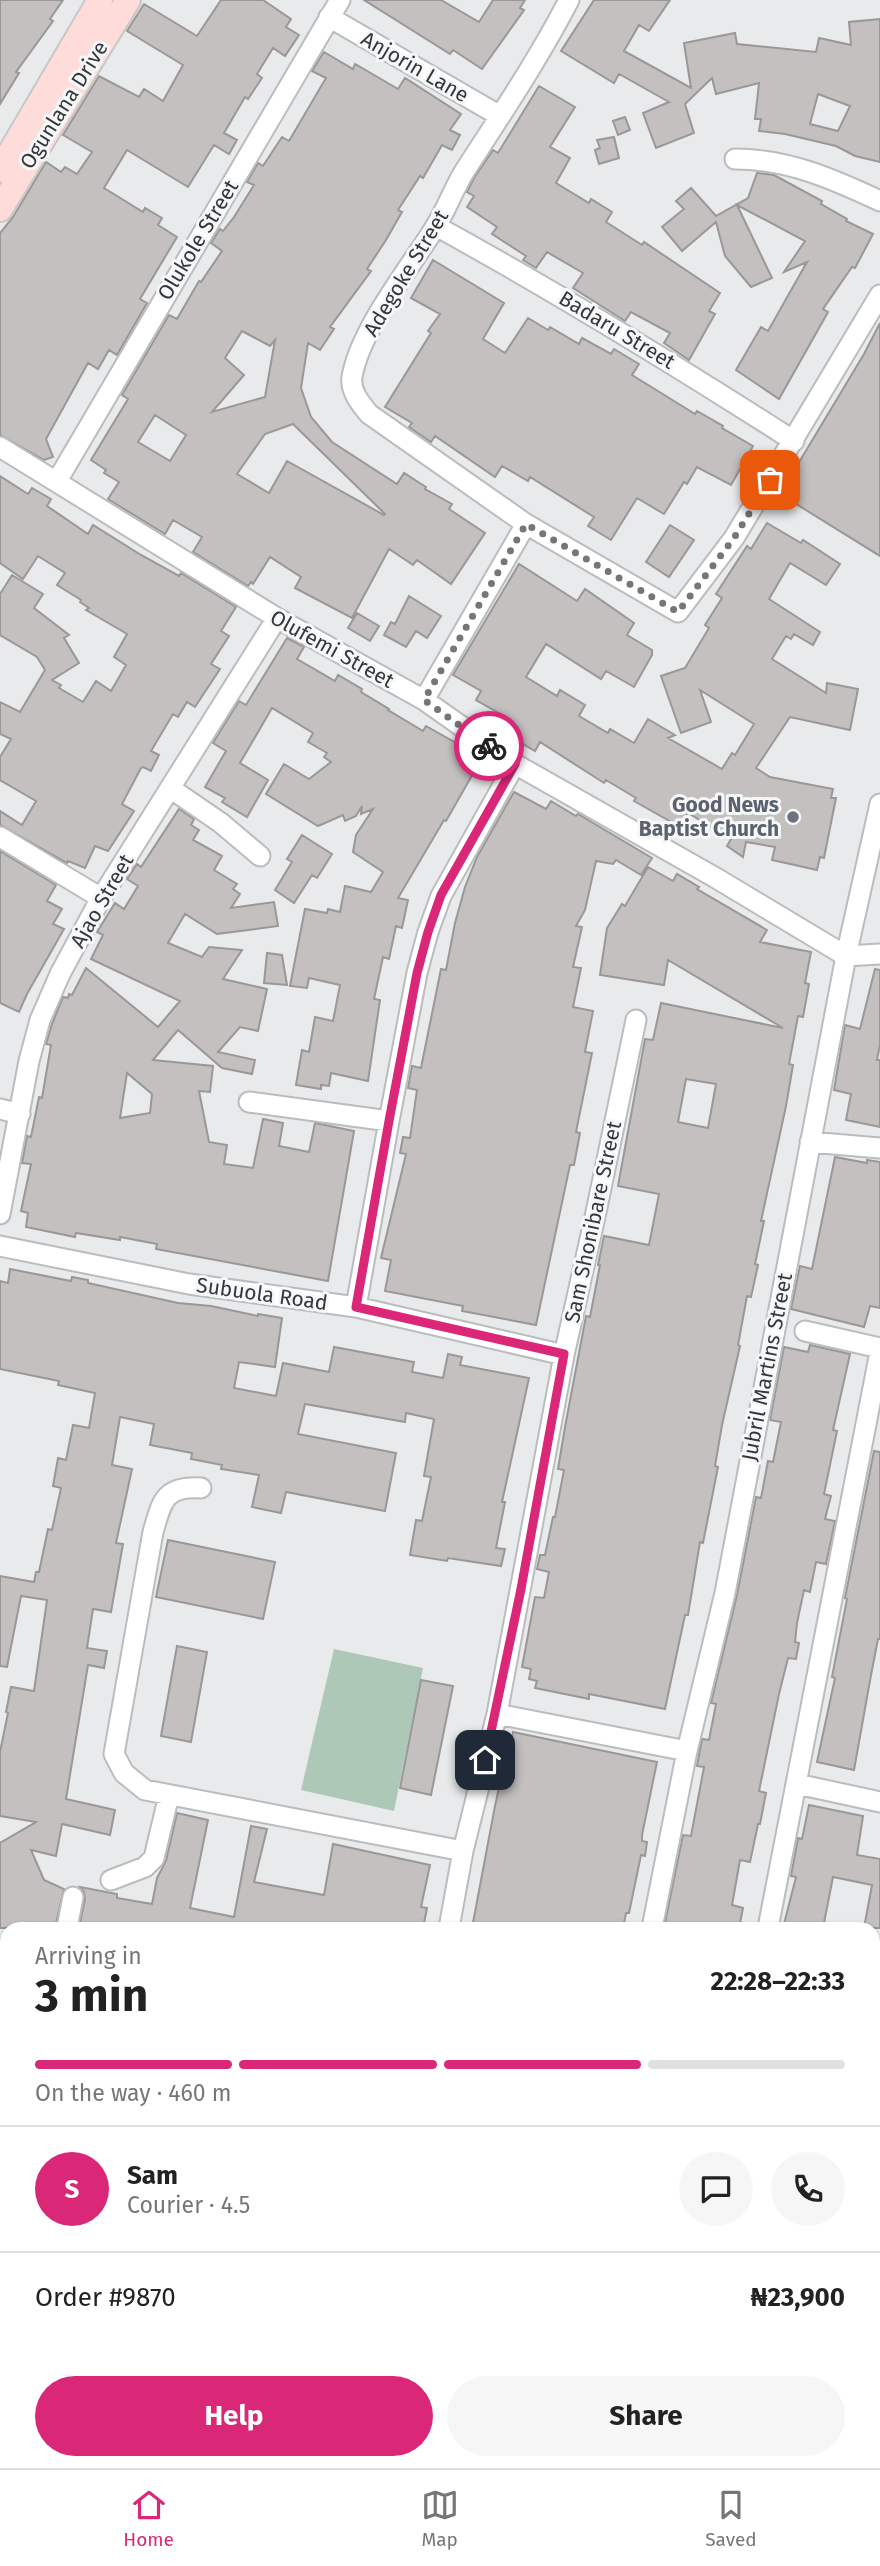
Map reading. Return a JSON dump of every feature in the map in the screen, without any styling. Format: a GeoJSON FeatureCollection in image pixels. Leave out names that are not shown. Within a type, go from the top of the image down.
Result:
{"type":"FeatureCollection","features":[{"type":"Feature","properties":{"kind":"main road","name":"Ogunlana Drive"},"geometry":{"type":"LineString","coordinates":[[0,170],[100,0]]}},
{"type":"Feature","properties":{"kind":"main road","name":"Ogunlana Drive"},"geometry":{"type":"LineString","coordinates":[[3,199],[128,0]]}},
{"type":"Feature","properties":{"kind":"street","name":"Olukole Street"},"geometry":{"type":"LineString","coordinates":[[57,481],[340,0]]}},
{"type":"Feature","properties":{"kind":"street","name":"Adegoke Street"},"geometry":{"type":"LineString","coordinates":[[569,0],[362,347],[352,379],[356,398],[369,414],[526,524],[678,612],[734,538],[794,441]]}},
{"type":"Feature","properties":{"kind":"street","name":"Anjorin Lane"},"geometry":{"type":"LineString","coordinates":[[329,18],[500,116]]}},
{"type":"Feature","properties":{"kind":"street"},"geometry":{"type":"LineString","coordinates":[[735,159],[764,159],[802,168],[880,201]]}},
{"type":"Feature","properties":{"kind":"street","name":"Badaru Street"},"geometry":{"type":"LineString","coordinates":[[436,226],[654,351],[794,441]]}},
{"type":"Feature","properties":{"kind":"street"},"geometry":{"type":"LineString","coordinates":[[794,441],[880,295]]}},
{"type":"Feature","properties":{"kind":"street","name":"Olufemi Street"},"geometry":{"type":"LineString","coordinates":[[0,447],[277,618],[424,700],[515,764],[846,956]]}},
{"type":"Feature","properties":{"kind":"street"},"geometry":{"type":"LineString","coordinates":[[424,700],[526,524]]}},
{"type":"Feature","properties":{"kind":"street","name":"Ajao Street"},"geometry":{"type":"LineString","coordinates":[[0,1214],[29,1061],[40,1020],[60,974],[101,898],[277,618]]}},
{"type":"Feature","properties":{"kind":"street"},"geometry":{"type":"LineString","coordinates":[[356,1307],[417,973],[428,932],[441,895],[515,764]]}},
{"type":"Feature","properties":{"kind":"street"},"geometry":{"type":"LineString","coordinates":[[170,788],[221,823],[260,856]]}},
{"type":"Feature","properties":{"kind":"street","name":"Jubril Martins Street"},"geometry":{"type":"LineString","coordinates":[[653,1922],[687,1751],[724,1593],[846,956],[880,804]]}},
{"type":"Feature","properties":{"kind":"street"},"geometry":{"type":"LineString","coordinates":[[0,837],[101,898]]}},
{"type":"Feature","properties":{"kind":"street"},"geometry":{"type":"LineString","coordinates":[[846,956],[880,954]]}},
{"type":"Feature","properties":{"kind":"street","name":"Sam Shonibare Street"},"geometry":{"type":"LineString","coordinates":[[450,1922],[463,1851],[497,1714],[564,1354],[636,1020]]}},
{"type":"Feature","properties":{"kind":"street"},"geometry":{"type":"LineString","coordinates":[[249,1102],[389,1121]]}},
{"type":"Feature","properties":{"kind":"street"},"geometry":{"type":"LineString","coordinates":[[0,1109],[20,1114]]}},
{"type":"Feature","properties":{"kind":"street"},"geometry":{"type":"LineString","coordinates":[[810,1142],[880,1148]]}},
{"type":"Feature","properties":{"kind":"street","name":"Subuola Road"},"geometry":{"type":"LineString","coordinates":[[0,1246],[189,1284],[356,1307],[564,1354]]}},
{"type":"Feature","properties":{"kind":"street"},"geometry":{"type":"LineString","coordinates":[[769,1922],[880,1350],[806,1331]]}},
{"type":"Feature","properties":{"kind":"street"},"geometry":{"type":"LineString","coordinates":[[201,1488],[183,1487],[169,1493],[161,1506],[151,1545],[114,1754],[124,1773],[145,1790],[463,1851]]}},
{"type":"Feature","properties":{"kind":"street"},"geometry":{"type":"LineString","coordinates":[[497,1714],[687,1751]]}},
{"type":"Feature","properties":{"kind":"street"},"geometry":{"type":"LineString","coordinates":[[797,1784],[880,1802]]}},
{"type":"Feature","properties":{"kind":"street"},"geometry":{"type":"LineString","coordinates":[[111,1880],[145,1867],[154,1858],[169,1795]]}},
{"type":"Feature","properties":{"kind":"street"},"geometry":{"type":"LineString","coordinates":[[68,1922],[73,1897]]}},
{"type":"Feature","properties":{"kind":"green space"},"geometry":{"type":"Polygon","coordinates":[[[334,1649],[423,1668],[394,1811],[301,1790],[334,1649]]]}},
{"type":"Feature","properties":{"kind":"building"},"geometry":{"type":"Polygon","coordinates":[[[0,0],[63,0],[50,19],[53,21],[16,72],[19,73],[0,104],[0,0]]]}},
{"type":"Feature","properties":{"kind":"building"},"geometry":{"type":"Polygon","coordinates":[[[221,0],[263,0],[291,19],[286,27],[299,35],[285,56],[273,48],[257,74],[262,78],[248,99],[245,97],[224,133],[237,140],[229,154],[214,145],[188,187],[127,150],[104,188],[143,212],[145,208],[162,218],[158,225],[177,237],[140,299],[147,303],[117,355],[109,350],[98,369],[88,363],[46,439],[53,457],[44,460],[0,435],[0,233],[13,217],[46,162],[61,172],[65,167],[77,174],[92,152],[63,135],[99,76],[139,97],[144,89],[163,101],[183,65],[127,31],[144,4],[197,36],[221,0]]]}},
{"type":"Feature","properties":{"kind":"building"},"geometry":{"type":"Polygon","coordinates":[[[364,0],[441,0],[479,22],[493,0],[525,0],[520,8],[524,10],[482,69],[453,50],[450,54],[364,0]]]}},
{"type":"Feature","properties":{"kind":"building"},"geometry":{"type":"Polygon","coordinates":[[[594,0],[670,0],[649,31],[639,25],[624,51],[691,88],[684,43],[735,33],[737,44],[816,52],[819,38],[851,45],[849,22],[880,19],[880,162],[855,156],[836,146],[759,131],[761,119],[755,119],[759,83],[716,94],[712,78],[685,104],[694,133],[656,148],[643,113],[669,102],[619,74],[614,83],[561,51],[594,0]],[[818,94],[810,124],[838,131],[850,106],[818,94]]]}},
{"type":"Feature","properties":{"kind":"building"},"geometry":{"type":"Polygon","coordinates":[[[324,52],[353,69],[355,64],[398,89],[405,78],[461,114],[450,130],[460,135],[452,150],[442,145],[423,178],[420,176],[398,210],[402,212],[367,269],[371,271],[330,327],[334,329],[320,350],[308,343],[301,388],[311,417],[332,442],[397,484],[404,473],[452,504],[449,509],[485,533],[451,584],[417,560],[413,565],[389,549],[352,618],[295,588],[301,577],[270,557],[253,584],[251,582],[248,586],[193,552],[202,537],[173,520],[165,534],[108,499],[119,482],[104,473],[106,470],[91,460],[128,399],[122,395],[169,315],[177,319],[199,281],[201,282],[222,251],[211,243],[220,229],[223,231],[234,217],[254,185],[247,182],[258,163],[263,166],[282,137],[289,141],[326,78],[312,71],[324,52]],[[242,331],[225,358],[244,375],[212,412],[265,397],[275,340],[270,346],[242,331]],[[155,415],[138,442],[170,461],[186,435],[155,415]],[[293,424],[265,434],[237,474],[269,493],[287,461],[385,514],[293,424]]]}},
{"type":"Feature","properties":{"kind":"building"},"geometry":{"type":"Polygon","coordinates":[[[539,86],[575,107],[550,147],[570,158],[556,183],[589,203],[591,199],[612,212],[606,222],[642,245],[644,242],[720,293],[709,311],[715,314],[689,360],[664,343],[670,333],[631,312],[625,321],[573,288],[583,273],[547,252],[536,268],[523,260],[526,256],[492,234],[497,227],[467,207],[474,196],[467,192],[474,178],[493,150],[498,153],[539,86]]]}},
{"type":"Feature","properties":{"kind":"building"},"geometry":{"type":"Polygon","coordinates":[[[625,117],[630,130],[618,135],[613,121],[625,117]]]}},
{"type":"Feature","properties":{"kind":"building"},"geometry":{"type":"Polygon","coordinates":[[[614,137],[619,158],[599,164],[595,150],[600,148],[597,140],[614,137]]]}},
{"type":"Feature","properties":{"kind":"building"},"geometry":{"type":"Polygon","coordinates":[[[757,173],[774,175],[822,201],[821,204],[847,219],[846,221],[873,234],[855,268],[852,267],[823,309],[828,312],[779,399],[736,370],[761,327],[768,331],[807,262],[784,272],[805,241],[737,205],[772,278],[751,287],[725,256],[716,222],[682,251],[662,227],[684,209],[676,201],[691,188],[716,216],[748,198],[757,173]]]}},
{"type":"Feature","properties":{"kind":"building"},"geometry":{"type":"Polygon","coordinates":[[[433,260],[504,303],[483,339],[505,353],[528,318],[579,344],[582,338],[611,354],[614,349],[639,364],[632,375],[753,446],[731,485],[697,467],[664,514],[637,498],[611,540],[588,526],[594,517],[530,477],[528,481],[502,466],[495,477],[435,436],[431,442],[409,427],[412,423],[385,407],[440,314],[411,298],[433,260]]]}},
{"type":"Feature","properties":{"kind":"building"},"geometry":{"type":"Polygon","coordinates":[[[880,323],[880,556],[780,494],[880,323]]]}},
{"type":"Feature","properties":{"kind":"building"},"geometry":{"type":"Polygon","coordinates":[[[0,476],[28,494],[32,488],[51,499],[47,506],[88,534],[93,525],[141,555],[179,576],[181,573],[236,607],[221,631],[229,636],[211,664],[220,669],[195,707],[187,702],[178,717],[173,714],[151,751],[159,755],[151,771],[141,768],[122,804],[134,811],[108,851],[95,846],[85,868],[68,861],[67,863],[0,825],[0,811],[22,825],[36,801],[0,780],[0,757],[11,739],[0,734],[0,702],[20,712],[45,670],[37,657],[0,635],[0,594],[12,575],[43,594],[34,608],[69,635],[64,638],[79,663],[52,680],[61,685],[59,688],[83,702],[96,681],[111,691],[126,665],[114,657],[127,634],[86,610],[89,608],[80,602],[81,600],[57,585],[65,573],[38,556],[23,579],[0,563],[0,476]]]}},
{"type":"Feature","properties":{"kind":"building"},"geometry":{"type":"Polygon","coordinates":[[[767,523],[801,543],[803,540],[840,564],[826,585],[790,563],[769,599],[820,632],[813,645],[794,634],[791,639],[786,636],[772,659],[826,693],[827,683],[858,689],[850,730],[790,717],[756,768],[770,777],[833,789],[831,798],[836,798],[824,858],[820,857],[817,870],[772,860],[775,847],[746,842],[743,857],[727,846],[731,839],[688,813],[680,827],[540,742],[535,751],[496,728],[504,716],[476,700],[481,691],[453,675],[519,564],[577,601],[585,589],[634,623],[627,635],[652,650],[652,655],[634,687],[606,671],[601,679],[546,644],[526,677],[557,696],[560,690],[585,705],[579,716],[608,733],[610,729],[634,743],[648,719],[675,735],[668,738],[722,769],[732,753],[735,755],[754,724],[700,690],[711,722],[681,733],[661,676],[685,668],[709,628],[705,625],[722,598],[716,594],[747,546],[751,549],[767,523]]]}},
{"type":"Feature","properties":{"kind":"building"},"geometry":{"type":"Polygon","coordinates":[[[670,525],[694,540],[669,577],[646,562],[670,525]]]}},
{"type":"Feature","properties":{"kind":"building"},"geometry":{"type":"Polygon","coordinates":[[[409,596],[441,616],[427,638],[416,631],[406,647],[384,635],[391,622],[395,624],[409,596]]]}},
{"type":"Feature","properties":{"kind":"building"},"geometry":{"type":"Polygon","coordinates":[[[357,613],[379,626],[370,641],[348,628],[357,613]]]}},
{"type":"Feature","properties":{"kind":"building"},"geometry":{"type":"Polygon","coordinates":[[[287,638],[304,647],[297,659],[335,681],[338,675],[423,731],[426,726],[470,751],[466,759],[478,765],[398,898],[408,900],[402,928],[396,926],[389,959],[383,957],[374,999],[380,1000],[368,1081],[331,1073],[329,1086],[321,1085],[321,1089],[296,1085],[302,1050],[309,1052],[315,1017],[333,1021],[340,985],[309,978],[307,988],[290,986],[305,909],[327,913],[328,909],[340,912],[345,886],[371,892],[383,872],[353,852],[356,835],[373,809],[361,814],[362,806],[356,816],[345,821],[343,815],[318,826],[266,794],[284,764],[309,779],[331,762],[324,757],[327,753],[308,742],[313,733],[272,708],[240,763],[268,780],[247,817],[222,802],[225,798],[205,787],[226,751],[213,743],[239,701],[246,705],[287,638]]]}},
{"type":"Feature","properties":{"kind":"building"},"geometry":{"type":"Polygon","coordinates":[[[514,792],[546,809],[551,801],[652,858],[641,875],[616,860],[613,864],[596,861],[585,910],[576,926],[582,927],[573,967],[581,968],[573,1007],[593,1011],[585,1052],[592,1053],[576,1132],[580,1133],[574,1165],[570,1165],[536,1325],[462,1311],[463,1306],[385,1291],[391,1260],[381,1258],[406,1154],[400,1153],[403,1137],[410,1138],[417,1090],[408,1088],[412,1066],[421,1068],[441,969],[446,970],[465,887],[477,857],[514,792]]]}},
{"type":"Feature","properties":{"kind":"building"},"geometry":{"type":"Polygon","coordinates":[[[179,809],[194,819],[191,825],[199,830],[193,840],[222,856],[214,870],[237,884],[233,889],[240,894],[231,908],[274,902],[278,926],[217,934],[185,914],[168,943],[202,957],[209,947],[242,950],[223,979],[267,989],[258,1031],[240,1027],[218,1052],[255,1060],[252,1074],[222,1068],[178,1030],[153,1060],[213,1066],[210,1092],[199,1091],[209,1142],[227,1145],[224,1164],[253,1168],[263,1119],[283,1123],[279,1146],[309,1152],[315,1123],[354,1131],[328,1281],[156,1249],[157,1244],[120,1237],[120,1240],[76,1233],[75,1237],[26,1227],[28,1213],[21,1211],[31,1164],[22,1163],[27,1136],[31,1137],[39,1097],[42,1098],[51,1045],[46,1044],[63,997],[72,995],[86,968],[158,1027],[180,1001],[91,959],[103,935],[97,932],[115,903],[124,909],[138,886],[127,879],[137,864],[141,867],[179,809]],[[127,1073],[120,1118],[150,1113],[152,1094],[127,1073]]]}},
{"type":"Feature","properties":{"kind":"building"},"geometry":{"type":"Polygon","coordinates":[[[302,835],[332,854],[317,878],[312,875],[294,903],[275,890],[292,862],[287,859],[302,835]]]}},
{"type":"Feature","properties":{"kind":"building"},"geometry":{"type":"Polygon","coordinates":[[[0,851],[56,885],[47,901],[62,909],[53,924],[64,929],[19,1012],[0,1003],[0,851]]]}},
{"type":"Feature","properties":{"kind":"building"},"geometry":{"type":"Polygon","coordinates":[[[648,867],[673,881],[677,874],[699,887],[697,889],[767,930],[760,942],[811,952],[805,983],[809,984],[803,1017],[798,1016],[789,1064],[793,1065],[786,1106],[761,1221],[764,1221],[755,1264],[758,1265],[751,1297],[747,1296],[703,1543],[700,1542],[688,1615],[685,1615],[665,1709],[589,1694],[589,1699],[535,1688],[537,1681],[529,1679],[531,1669],[522,1667],[535,1597],[544,1598],[549,1572],[537,1569],[540,1555],[545,1555],[555,1517],[564,1470],[558,1469],[565,1427],[586,1316],[590,1317],[604,1236],[649,1245],[659,1194],[618,1186],[645,1039],[653,1040],[661,1003],[783,1028],[668,960],[664,985],[600,975],[607,928],[622,904],[625,906],[648,867]],[[686,1079],[678,1122],[708,1128],[716,1084],[686,1079]]]}},
{"type":"Feature","properties":{"kind":"building"},"geometry":{"type":"Polygon","coordinates":[[[267,953],[282,955],[287,985],[264,983],[267,953]]]}},
{"type":"Feature","properties":{"kind":"building"},"geometry":{"type":"Polygon","coordinates":[[[875,969],[880,970],[880,1045],[877,1060],[880,1060],[880,1127],[846,1120],[851,1094],[834,1090],[845,1025],[860,1029],[875,969]]]}},
{"type":"Feature","properties":{"kind":"building"},"geometry":{"type":"Polygon","coordinates":[[[835,1157],[867,1163],[867,1160],[880,1162],[880,1308],[870,1306],[864,1327],[791,1309],[800,1266],[812,1269],[835,1157]]]}},
{"type":"Feature","properties":{"kind":"building"},"geometry":{"type":"Polygon","coordinates":[[[10,1269],[71,1281],[72,1277],[88,1280],[88,1283],[178,1303],[282,1318],[275,1367],[239,1362],[234,1388],[276,1396],[283,1363],[329,1372],[334,1347],[414,1362],[412,1372],[443,1378],[448,1354],[462,1357],[460,1365],[529,1378],[502,1502],[505,1502],[496,1548],[505,1549],[501,1566],[410,1555],[416,1520],[422,1521],[431,1477],[424,1476],[434,1419],[406,1413],[405,1422],[305,1404],[298,1434],[396,1453],[385,1511],[286,1492],[281,1513],[252,1507],[259,1475],[221,1469],[222,1465],[191,1459],[192,1453],[150,1445],[154,1424],[120,1417],[112,1465],[132,1469],[116,1543],[123,1544],[111,1612],[93,1609],[87,1648],[107,1651],[104,1668],[88,1665],[66,1799],[115,1810],[110,1835],[62,1824],[56,1856],[31,1850],[44,1880],[64,1889],[56,1922],[0,1922],[0,1843],[36,1822],[0,1816],[0,1752],[11,1687],[34,1691],[47,1600],[21,1596],[7,1667],[0,1666],[0,1576],[34,1582],[36,1572],[39,1572],[48,1529],[52,1530],[61,1488],[53,1486],[58,1458],[66,1460],[73,1425],[89,1428],[95,1393],[58,1385],[59,1381],[0,1369],[0,1281],[8,1283],[10,1269]]]}},
{"type":"Feature","properties":{"kind":"building"},"geometry":{"type":"Polygon","coordinates":[[[810,1345],[850,1354],[833,1430],[837,1431],[824,1494],[831,1496],[825,1519],[835,1521],[826,1564],[816,1562],[810,1592],[804,1590],[797,1623],[795,1642],[799,1643],[796,1659],[788,1658],[779,1694],[759,1791],[766,1793],[760,1824],[750,1862],[740,1860],[732,1905],[743,1908],[740,1922],[665,1922],[683,1835],[691,1836],[704,1767],[697,1766],[702,1739],[709,1740],[716,1704],[711,1703],[737,1595],[756,1497],[761,1498],[768,1461],[773,1462],[781,1422],[770,1420],[784,1347],[808,1352],[810,1345]]]}},
{"type":"Feature","properties":{"kind":"building"},"geometry":{"type":"Polygon","coordinates":[[[874,1451],[880,1452],[880,1639],[854,1770],[817,1762],[835,1678],[832,1677],[847,1599],[845,1598],[874,1451]]]}},
{"type":"Feature","properties":{"kind":"building"},"geometry":{"type":"Polygon","coordinates":[[[168,1540],[275,1562],[263,1619],[156,1597],[168,1540]]]}},
{"type":"Feature","properties":{"kind":"building"},"geometry":{"type":"Polygon","coordinates":[[[177,1646],[207,1652],[191,1742],[161,1736],[177,1646]]]}},
{"type":"Feature","properties":{"kind":"building"},"geometry":{"type":"Polygon","coordinates":[[[421,1680],[453,1686],[431,1795],[400,1788],[421,1680]]]}},
{"type":"Feature","properties":{"kind":"building"},"geometry":{"type":"Polygon","coordinates":[[[513,1732],[657,1762],[642,1835],[642,1841],[647,1842],[645,1856],[641,1855],[629,1913],[626,1913],[624,1922],[473,1922],[495,1806],[503,1769],[506,1769],[513,1732]]]}},
{"type":"Feature","properties":{"kind":"building"},"geometry":{"type":"Polygon","coordinates":[[[809,1805],[863,1816],[857,1855],[880,1859],[880,1922],[865,1922],[872,1885],[833,1877],[824,1922],[785,1922],[796,1877],[791,1876],[798,1838],[802,1839],[809,1805]]]}},
{"type":"Feature","properties":{"kind":"building"},"geometry":{"type":"Polygon","coordinates":[[[177,1813],[208,1820],[190,1908],[234,1917],[251,1826],[267,1829],[254,1882],[324,1895],[333,1844],[430,1865],[421,1907],[427,1908],[424,1922],[80,1922],[85,1899],[80,1887],[117,1894],[117,1898],[152,1904],[157,1878],[166,1861],[177,1813]]]}},
{"type":"Feature","properties":{"kind":"way so far"},"geometry":{"type":"LineString","coordinates":[[489,746],[424,700],[526,524],[678,612],[734,538],[770,480]]}},
{"type":"Feature","properties":{"kind":"place","name":"Good News Baptist Church"},"geometry":{"type":"Point","coordinates":[793,817]}},
{"type":"Feature","properties":{"kind":"route"},"geometry":{"type":"LineString","coordinates":[[485,1760],[497,1714],[564,1354],[356,1307],[417,973],[428,932],[441,895],[515,764],[489,746]]}}]}
